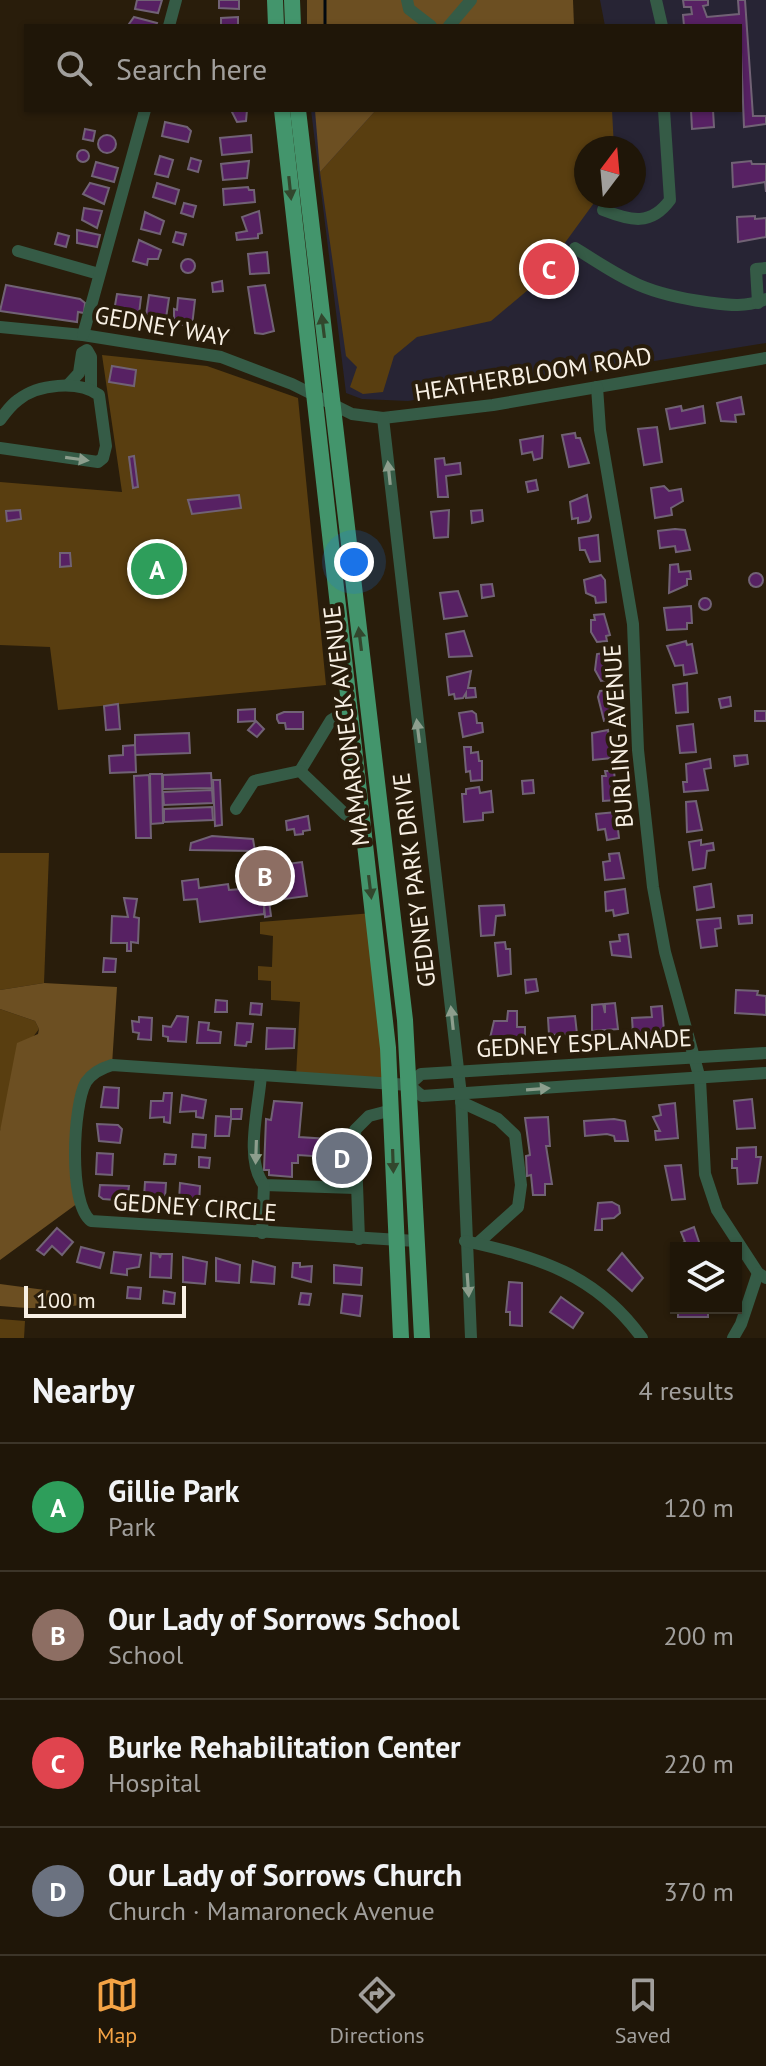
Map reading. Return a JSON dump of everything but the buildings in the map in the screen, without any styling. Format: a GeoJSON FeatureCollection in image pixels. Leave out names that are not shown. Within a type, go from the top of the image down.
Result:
{"type":"FeatureCollection","features":[{"type":"Feature","properties":{"kind":"main road"},"geometry":{"type":"LineString","coordinates":[[275,0],[276,24]]}},
{"type":"Feature","properties":{"kind":"main road"},"geometry":{"type":"LineString","coordinates":[[292,0],[293,24]]}},
{"type":"Feature","properties":{"kind":"main road","name":"MAMARONECK AVENUE"},"geometry":{"type":"LineString","coordinates":[[282,112],[311,393],[391,1084],[401,1338]]}},
{"type":"Feature","properties":{"kind":"main road","name":"MAMARONECK AVENUE"},"geometry":{"type":"LineString","coordinates":[[298,112],[401,977],[422,1338]]}},
{"type":"Feature","properties":{"kind":"street"},"geometry":{"type":"LineString","coordinates":[[170,24],[176,0]]}},
{"type":"Feature","properties":{"kind":"street"},"geometry":{"type":"LineString","coordinates":[[407,0],[409,9],[428,24]]}},
{"type":"Feature","properties":{"kind":"street"},"geometry":{"type":"LineString","coordinates":[[451,24],[471,0]]}},
{"type":"Feature","properties":{"kind":"street"},"geometry":{"type":"LineString","coordinates":[[656,0],[660,20]]}},
{"type":"Feature","properties":{"kind":"street"},"geometry":{"type":"LineString","coordinates":[[91,389],[87,335],[99,274],[144,112]]}},
{"type":"Feature","properties":{"kind":"street"},"geometry":{"type":"LineString","coordinates":[[603,210],[624,218],[648,220],[670,200],[664,112]]}},
{"type":"Feature","properties":{"kind":"street"},"geometry":{"type":"LineString","coordinates":[[575,248],[655,294],[735,306],[762,301],[756,269],[766,268]]}},
{"type":"Feature","properties":{"kind":"street"},"geometry":{"type":"LineString","coordinates":[[18,251],[99,274]]}},
{"type":"Feature","properties":{"kind":"street","name":"GEDNEY WAY"},"geometry":{"type":"LineString","coordinates":[[0,327],[87,335],[221,357],[311,393]]}},
{"type":"Feature","properties":{"kind":"street"},"geometry":{"type":"LineString","coordinates":[[68,385],[79,373],[82,353],[87,350]]}},
{"type":"Feature","properties":{"kind":"street","name":"HEATHERBLOOM ROAD"},"geometry":{"type":"LineString","coordinates":[[311,393],[352,414],[383,418],[493,405],[766,358]]}},
{"type":"Feature","properties":{"kind":"street"},"geometry":{"type":"LineString","coordinates":[[0,420],[18,399],[42,389],[68,385],[91,389],[99,395],[106,446],[103,458],[98,462],[0,448]]}},
{"type":"Feature","properties":{"kind":"street","name":"BURLING AVENUE"},"geometry":{"type":"LineString","coordinates":[[597,387],[600,430],[633,624],[638,750],[653,887],[665,952],[700,1079],[705,1174],[709,1193],[762,1276]]}},
{"type":"Feature","properties":{"kind":"street","name":"GEDNEY PARK DRIVE"},"geometry":{"type":"LineString","coordinates":[[383,418],[461,1099],[471,1242],[471,1338]]}},
{"type":"Feature","properties":{"kind":"street"},"geometry":{"type":"LineString","coordinates":[[236,809],[254,781],[300,771],[331,720],[349,709]]}},
{"type":"Feature","properties":{"kind":"street"},"geometry":{"type":"LineString","coordinates":[[300,771],[345,814],[363,824]]}},
{"type":"Feature","properties":{"kind":"street","name":"GEDNEY ESPLANADE"},"geometry":{"type":"LineString","coordinates":[[409,1085],[421,1074],[766,1053]]}},
{"type":"Feature","properties":{"kind":"street","name":"GEDNEY CIRCLE"},"geometry":{"type":"LineString","coordinates":[[391,1084],[112,1065],[96,1071],[82,1093],[74,1182],[81,1211],[91,1221],[102,1224],[416,1241]]}},
{"type":"Feature","properties":{"kind":"street","name":"GEDNEY ESPLANADE"},"geometry":{"type":"LineString","coordinates":[[391,1084],[409,1085],[422,1096],[461,1099],[766,1073]]}},
{"type":"Feature","properties":{"kind":"street"},"geometry":{"type":"LineString","coordinates":[[261,1075],[254,1160],[257,1177],[264,1185],[262,1233]]}},
{"type":"Feature","properties":{"kind":"street"},"geometry":{"type":"LineString","coordinates":[[461,1099],[498,1119],[515,1135],[521,1185],[518,1207],[471,1242]]}},
{"type":"Feature","properties":{"kind":"street"},"geometry":{"type":"LineString","coordinates":[[359,1239],[355,1130],[369,1116],[392,1110]]}},
{"type":"Feature","properties":{"kind":"street"},"geometry":{"type":"LineString","coordinates":[[264,1185],[356,1188]]}},
{"type":"Feature","properties":{"kind":"street"},"geometry":{"type":"LineString","coordinates":[[471,1242],[552,1265],[585,1281],[610,1300],[642,1338]]}},
{"type":"Feature","properties":{"kind":"street"},"geometry":{"type":"LineString","coordinates":[[733,1338],[762,1276]]}},
{"type":"Feature","properties":{"kind":"shaded area"},"geometry":{"type":"Polygon","coordinates":[[[307,0],[573,0],[574,24],[307,24],[307,0]]]}},
{"type":"Feature","properties":{"kind":"shaded area"},"geometry":{"type":"Polygon","coordinates":[[[600,0],[766,0],[766,343],[408,401],[362,399],[346,393],[311,112],[742,112],[742,24],[605,24],[600,0]]]}},
{"type":"Feature","properties":{"kind":"shaded area"},"geometry":{"type":"Polygon","coordinates":[[[315,112],[374,112],[320,172],[315,112]]]}},
{"type":"Feature","properties":{"kind":"shaded area"},"geometry":{"type":"Polygon","coordinates":[[[374,112],[612,112],[613,136],[574,136],[574,208],[590,208],[535,284],[491,321],[417,337],[394,356],[383,392],[363,394],[350,387],[357,367],[346,356],[320,172],[374,112]]]}},
{"type":"Feature","properties":{"kind":"shaded area"},"geometry":{"type":"Polygon","coordinates":[[[102,355],[207,366],[298,398],[326,685],[58,710],[50,647],[0,645],[0,482],[122,492],[102,355]]]}},
{"type":"Feature","properties":{"kind":"shaded area"},"geometry":{"type":"Polygon","coordinates":[[[0,853],[49,853],[44,983],[0,990],[0,853]]]}},
{"type":"Feature","properties":{"kind":"shaded area"},"geometry":{"type":"Polygon","coordinates":[[[373,913],[391,1084],[296,1077],[300,1002],[271,1000],[271,981],[258,980],[258,966],[272,967],[273,936],[260,934],[260,922],[373,913]]]}},
{"type":"Feature","properties":{"kind":"shaded area"},"geometry":{"type":"Polygon","coordinates":[[[44,983],[117,987],[112,1065],[104,1067],[82,1093],[78,1203],[0,1260],[0,1131],[17,1043],[38,1034],[39,1029],[35,1021],[0,1009],[0,990],[44,983]]]}},
{"type":"Feature","properties":{"kind":"shaded area"},"geometry":{"type":"Polygon","coordinates":[[[0,1009],[35,1021],[39,1029],[33,1037],[0,1131],[0,1009]]]}},
{"type":"Feature","properties":{"kind":"shaded area"},"geometry":{"type":"Polygon","coordinates":[[[0,1284],[90,1296],[87,1304],[76,1306],[0,1306],[0,1284]]]}},
{"type":"Feature","properties":{"kind":"shaded area"},"geometry":{"type":"Polygon","coordinates":[[[0,1319],[25,1321],[24,1338],[0,1338],[0,1319]]]}},
{"type":"Feature","properties":{"kind":"waterway"},"geometry":{"type":"LineString","coordinates":[[325,0],[325,24]]}},
{"type":"Feature","properties":{"kind":"place","name":"Burke Rehabilitation Center"},"geometry":{"type":"Point","coordinates":[549,269]}},
{"type":"Feature","properties":{"kind":"place","name":"Gillie Park"},"geometry":{"type":"Point","coordinates":[157,569]}},
{"type":"Feature","properties":{"kind":"place","name":"Our Lady of Sorrows School"},"geometry":{"type":"Point","coordinates":[265,876]}},
{"type":"Feature","properties":{"kind":"place","name":"Our Lady of Sorrows Church"},"geometry":{"type":"Point","coordinates":[342,1158]}}]}
